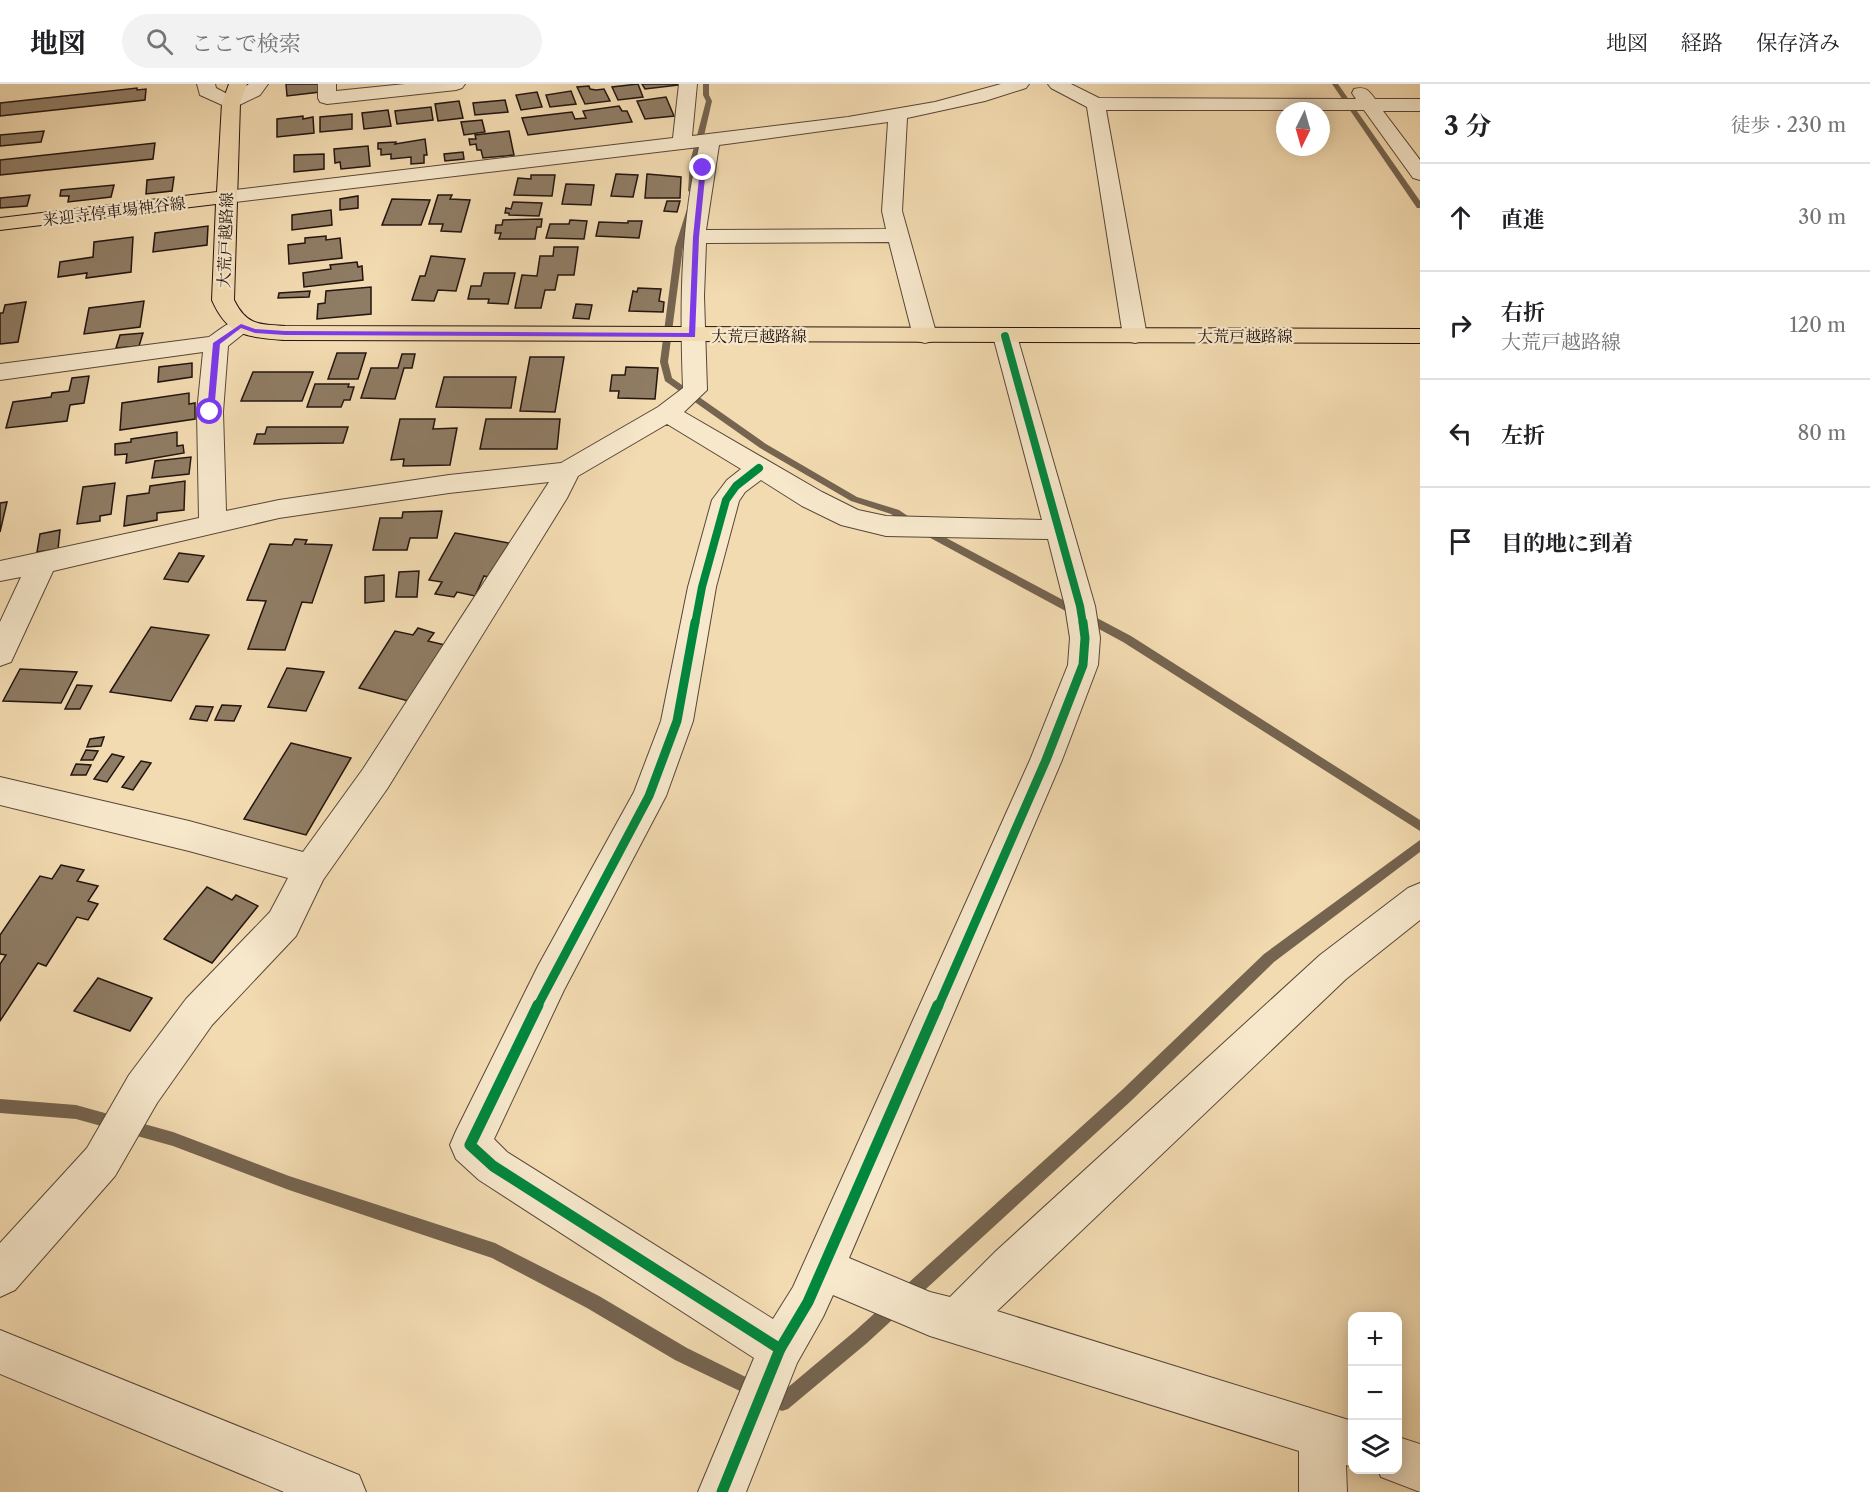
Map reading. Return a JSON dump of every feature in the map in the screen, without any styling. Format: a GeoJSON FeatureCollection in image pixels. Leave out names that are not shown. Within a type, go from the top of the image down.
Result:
{"type":"FeatureCollection","features":[{"type":"Feature","properties":{"kind":"main road","name":"大荒戸越路線"},"geometry":{"type":"LineString","coordinates":[[238,84],[231,103],[223,300],[230,317],[241,326],[255,331],[925,336],[1420,336]]}},
{"type":"Feature","properties":{"kind":"main road","name":"来迎寺停車場神谷線"},"geometry":{"type":"LineString","coordinates":[[0,224],[227,197]]}},
{"type":"Feature","properties":{"kind":"street"},"geometry":{"type":"LineString","coordinates":[[206,84],[207,91],[231,103],[253,91],[259,84]]}},
{"type":"Feature","properties":{"kind":"street"},"geometry":{"type":"LineString","coordinates":[[327,84],[327,98],[453,84]]}},
{"type":"Feature","properties":{"kind":"street"},"geometry":{"type":"LineString","coordinates":[[682,143],[688,84]]}},
{"type":"Feature","properties":{"kind":"street"},"geometry":{"type":"LineString","coordinates":[[227,197],[710,140],[898,115],[957,104],[1020,84]]}},
{"type":"Feature","properties":{"kind":"street"},"geometry":{"type":"LineString","coordinates":[[1057,84],[1096,104],[1420,105]]}},
{"type":"Feature","properties":{"kind":"street"},"geometry":{"type":"LineString","coordinates":[[1354,84],[1420,174]]}},
{"type":"Feature","properties":{"kind":"street"},"geometry":{"type":"LineString","coordinates":[[1096,104],[1136,336]]}},
{"type":"Feature","properties":{"kind":"street"},"geometry":{"type":"LineString","coordinates":[[898,115],[892,211],[925,336]]}},
{"type":"Feature","properties":{"kind":"street"},"geometry":{"type":"LineString","coordinates":[[0,571],[213,523],[329,501],[567,471],[667,412],[695,390],[693,335],[696,237],[703,168],[710,140]]}},
{"type":"Feature","properties":{"kind":"street"},"geometry":{"type":"LineString","coordinates":[[696,237],[899,236]]}},
{"type":"Feature","properties":{"kind":"street"},"geometry":{"type":"LineString","coordinates":[[0,372],[216,343],[241,326]]}},
{"type":"Feature","properties":{"kind":"street"},"geometry":{"type":"LineString","coordinates":[[722,1492],[780,1349],[808,1302],[823,1269],[1046,760],[1083,665],[1085,638],[1080,606],[1057,530],[1005,336]]}},
{"type":"Feature","properties":{"kind":"street"},"geometry":{"type":"LineString","coordinates":[[213,523],[210,412],[216,343]]}},
{"type":"Feature","properties":{"kind":"street"},"geometry":{"type":"LineString","coordinates":[[667,412],[759,468],[851,518],[886,526],[1057,530]]}},
{"type":"Feature","properties":{"kind":"street"},"geometry":{"type":"LineString","coordinates":[[759,468],[736,486],[726,500],[702,587],[677,721],[648,796],[551,978],[470,1145],[493,1166],[780,1349]]}},
{"type":"Feature","properties":{"kind":"street"},"geometry":{"type":"LineString","coordinates":[[0,1275],[101,1161],[143,1089],[199,1012],[283,924],[311,869],[375,779],[558,492],[567,471]]}},
{"type":"Feature","properties":{"kind":"street"},"geometry":{"type":"LineString","coordinates":[[0,654],[42,563]]}},
{"type":"Feature","properties":{"kind":"street"},"geometry":{"type":"LineString","coordinates":[[0,791],[189,836],[311,869]]}},
{"type":"Feature","properties":{"kind":"street"},"geometry":{"type":"LineString","coordinates":[[957,1321],[1011,1266],[1333,967],[1420,899]]}},
{"type":"Feature","properties":{"kind":"street"},"geometry":{"type":"LineString","coordinates":[[823,1269],[930,1314],[1337,1438],[1323,1492]]}},
{"type":"Feature","properties":{"kind":"street"},"geometry":{"type":"LineString","coordinates":[[0,1352],[342,1492]]}},
{"type":"Feature","properties":{"kind":"street"},"geometry":{"type":"LineString","coordinates":[[1402,1461],[1420,1468]]}},
{"type":"Feature","properties":{"kind":"building"},"geometry":{"type":"Polygon","coordinates":[[[286,84],[319,84],[320,92],[287,96],[286,84]]]}},
{"type":"Feature","properties":{"kind":"building"},"geometry":{"type":"Polygon","coordinates":[[[638,84],[643,97],[618,100],[612,87],[638,84]]]}},
{"type":"Feature","properties":{"kind":"building"},"geometry":{"type":"Polygon","coordinates":[[[642,84],[678,84],[678,85],[645,89],[642,84]]]}},
{"type":"Feature","properties":{"kind":"building"},"geometry":{"type":"Polygon","coordinates":[[[589,86],[590,89],[604,89],[610,101],[585,104],[577,87],[589,86]]]}},
{"type":"Feature","properties":{"kind":"building"},"geometry":{"type":"Polygon","coordinates":[[[137,88],[137,90],[146,89],[145,100],[0,116],[0,103],[137,88]]]}},
{"type":"Feature","properties":{"kind":"building"},"geometry":{"type":"Polygon","coordinates":[[[571,91],[576,104],[550,107],[546,95],[571,91]]]}},
{"type":"Feature","properties":{"kind":"building"},"geometry":{"type":"Polygon","coordinates":[[[537,92],[542,107],[521,110],[516,95],[537,92]]]}},
{"type":"Feature","properties":{"kind":"building"},"geometry":{"type":"Polygon","coordinates":[[[666,97],[674,116],[645,119],[637,101],[666,97]]]}},
{"type":"Feature","properties":{"kind":"building"},"geometry":{"type":"Polygon","coordinates":[[[505,100],[508,112],[475,115],[473,103],[505,100]]]}},
{"type":"Feature","properties":{"kind":"building"},"geometry":{"type":"Polygon","coordinates":[[[459,101],[463,118],[438,121],[435,104],[459,101]]]}},
{"type":"Feature","properties":{"kind":"building"},"geometry":{"type":"Polygon","coordinates":[[[619,106],[622,111],[627,111],[632,122],[528,135],[522,118],[572,112],[575,119],[586,118],[583,111],[619,106]]]}},
{"type":"Feature","properties":{"kind":"building"},"geometry":{"type":"Polygon","coordinates":[[[431,107],[433,120],[397,124],[395,111],[431,107]]]}},
{"type":"Feature","properties":{"kind":"building"},"geometry":{"type":"Polygon","coordinates":[[[388,110],[391,126],[364,129],[362,113],[388,110]]]}},
{"type":"Feature","properties":{"kind":"building"},"geometry":{"type":"Polygon","coordinates":[[[352,114],[352,129],[320,132],[320,117],[352,114]]]}},
{"type":"Feature","properties":{"kind":"building"},"geometry":{"type":"Polygon","coordinates":[[[303,116],[303,119],[313,117],[314,133],[277,137],[277,119],[303,116]]]}},
{"type":"Feature","properties":{"kind":"building"},"geometry":{"type":"Polygon","coordinates":[[[482,120],[485,132],[464,135],[461,122],[482,120]]]}},
{"type":"Feature","properties":{"kind":"building"},"geometry":{"type":"Polygon","coordinates":[[[44,131],[41,142],[0,146],[0,135],[44,131]]]}},
{"type":"Feature","properties":{"kind":"building"},"geometry":{"type":"Polygon","coordinates":[[[509,131],[514,155],[483,158],[476,144],[470,145],[469,139],[476,139],[475,135],[509,131]]]}},
{"type":"Feature","properties":{"kind":"building"},"geometry":{"type":"Polygon","coordinates":[[[425,139],[427,155],[424,155],[424,163],[411,164],[411,157],[391,159],[391,154],[381,155],[381,149],[378,149],[378,143],[396,142],[395,144],[425,139]]]}},
{"type":"Feature","properties":{"kind":"building"},"geometry":{"type":"Polygon","coordinates":[[[155,143],[153,159],[0,175],[0,160],[155,143]]]}},
{"type":"Feature","properties":{"kind":"building"},"geometry":{"type":"Polygon","coordinates":[[[368,146],[370,166],[341,169],[340,162],[335,163],[334,149],[368,146]]]}},
{"type":"Feature","properties":{"kind":"building"},"geometry":{"type":"Polygon","coordinates":[[[463,152],[464,159],[445,161],[444,154],[463,152]]]}},
{"type":"Feature","properties":{"kind":"building"},"geometry":{"type":"Polygon","coordinates":[[[324,154],[324,169],[294,172],[294,155],[324,154]]]}},
{"type":"Feature","properties":{"kind":"building"},"geometry":{"type":"Polygon","coordinates":[[[616,174],[638,175],[633,197],[611,196],[616,174]]]}},
{"type":"Feature","properties":{"kind":"building"},"geometry":{"type":"Polygon","coordinates":[[[647,174],[681,177],[680,198],[645,198],[647,174]]]}},
{"type":"Feature","properties":{"kind":"building"},"geometry":{"type":"Polygon","coordinates":[[[531,175],[555,175],[552,196],[514,195],[518,178],[531,179],[531,175]]]}},
{"type":"Feature","properties":{"kind":"building"},"geometry":{"type":"Polygon","coordinates":[[[174,177],[172,191],[146,194],[147,180],[174,177]]]}},
{"type":"Feature","properties":{"kind":"building"},"geometry":{"type":"Polygon","coordinates":[[[566,184],[594,185],[591,205],[562,204],[566,184]]]}},
{"type":"Feature","properties":{"kind":"building"},"geometry":{"type":"Polygon","coordinates":[[[114,185],[111,197],[68,202],[69,196],[60,196],[61,190],[114,185]]]}},
{"type":"Feature","properties":{"kind":"building"},"geometry":{"type":"Polygon","coordinates":[[[30,195],[27,206],[0,208],[0,198],[30,195]]]}},
{"type":"Feature","properties":{"kind":"building"},"geometry":{"type":"Polygon","coordinates":[[[438,195],[452,195],[450,199],[470,200],[461,232],[441,231],[443,224],[429,224],[438,195]]]}},
{"type":"Feature","properties":{"kind":"building"},"geometry":{"type":"Polygon","coordinates":[[[358,196],[358,208],[340,210],[340,199],[358,196]]]}},
{"type":"Feature","properties":{"kind":"building"},"geometry":{"type":"Polygon","coordinates":[[[392,199],[430,200],[421,225],[382,225],[392,199]]]}},
{"type":"Feature","properties":{"kind":"building"},"geometry":{"type":"Polygon","coordinates":[[[667,201],[680,201],[677,212],[664,211],[667,201]]]}},
{"type":"Feature","properties":{"kind":"building"},"geometry":{"type":"Polygon","coordinates":[[[513,202],[542,203],[539,216],[505,213],[506,208],[511,209],[513,202]]]}},
{"type":"Feature","properties":{"kind":"building"},"geometry":{"type":"Polygon","coordinates":[[[331,210],[332,225],[292,230],[292,215],[331,210]]]}},
{"type":"Feature","properties":{"kind":"building"},"geometry":{"type":"Polygon","coordinates":[[[542,219],[541,227],[537,227],[535,239],[499,239],[501,233],[495,233],[496,225],[502,225],[503,220],[542,219]]]}},
{"type":"Feature","properties":{"kind":"building"},"geometry":{"type":"Polygon","coordinates":[[[570,220],[587,221],[584,239],[546,238],[550,224],[569,224],[570,220]]]}},
{"type":"Feature","properties":{"kind":"building"},"geometry":{"type":"Polygon","coordinates":[[[628,221],[642,221],[639,238],[596,236],[599,222],[628,223],[628,221]]]}},
{"type":"Feature","properties":{"kind":"building"},"geometry":{"type":"Polygon","coordinates":[[[208,226],[207,245],[153,252],[155,233],[208,226]]]}},
{"type":"Feature","properties":{"kind":"building"},"geometry":{"type":"Polygon","coordinates":[[[326,236],[326,240],[340,238],[342,258],[289,264],[288,245],[305,243],[305,238],[326,236]]]}},
{"type":"Feature","properties":{"kind":"building"},"geometry":{"type":"Polygon","coordinates":[[[133,237],[131,272],[86,278],[87,273],[58,277],[60,262],[93,257],[94,242],[133,237]]]}},
{"type":"Feature","properties":{"kind":"building"},"geometry":{"type":"Polygon","coordinates":[[[554,247],[578,247],[574,275],[558,275],[555,290],[545,290],[541,308],[515,308],[522,275],[537,276],[540,256],[553,256],[554,247]]]}},
{"type":"Feature","properties":{"kind":"building"},"geometry":{"type":"Polygon","coordinates":[[[431,256],[465,259],[456,291],[438,290],[434,301],[412,300],[420,276],[425,276],[431,256]]]}},
{"type":"Feature","properties":{"kind":"building"},"geometry":{"type":"Polygon","coordinates":[[[357,262],[358,267],[362,266],[363,280],[304,287],[303,273],[331,269],[330,265],[357,262]]]}},
{"type":"Feature","properties":{"kind":"building"},"geometry":{"type":"Polygon","coordinates":[[[484,273],[515,273],[508,304],[488,303],[489,299],[468,299],[471,286],[481,286],[484,273]]]}},
{"type":"Feature","properties":{"kind":"building"},"geometry":{"type":"Polygon","coordinates":[[[371,287],[371,314],[317,319],[318,304],[325,303],[326,291],[371,287]]]}},
{"type":"Feature","properties":{"kind":"building"},"geometry":{"type":"Polygon","coordinates":[[[638,288],[661,289],[659,301],[664,302],[663,312],[629,311],[633,291],[637,292],[638,288]]]}},
{"type":"Feature","properties":{"kind":"building"},"geometry":{"type":"Polygon","coordinates":[[[310,291],[309,297],[278,298],[279,293],[310,291]]]}},
{"type":"Feature","properties":{"kind":"building"},"geometry":{"type":"Polygon","coordinates":[[[144,301],[140,327],[84,334],[89,308],[144,301]]]}},
{"type":"Feature","properties":{"kind":"building"},"geometry":{"type":"Polygon","coordinates":[[[26,302],[18,342],[0,344],[0,313],[3,313],[5,305],[26,302]]]}},
{"type":"Feature","properties":{"kind":"building"},"geometry":{"type":"Polygon","coordinates":[[[576,304],[592,305],[589,319],[573,318],[576,304]]]}},
{"type":"Feature","properties":{"kind":"building"},"geometry":{"type":"Polygon","coordinates":[[[143,333],[139,346],[116,348],[120,335],[143,333]]]}},
{"type":"Feature","properties":{"kind":"building"},"geometry":{"type":"Polygon","coordinates":[[[337,353],[366,353],[358,379],[328,379],[337,353]]]}},
{"type":"Feature","properties":{"kind":"building"},"geometry":{"type":"Polygon","coordinates":[[[402,354],[415,354],[412,368],[404,368],[395,399],[361,398],[371,368],[398,368],[402,354]]]}},
{"type":"Feature","properties":{"kind":"building"},"geometry":{"type":"Polygon","coordinates":[[[530,357],[564,357],[555,412],[520,411],[530,357]]]}},
{"type":"Feature","properties":{"kind":"building"},"geometry":{"type":"Polygon","coordinates":[[[192,363],[192,377],[158,382],[159,367],[192,363]]]}},
{"type":"Feature","properties":{"kind":"building"},"geometry":{"type":"Polygon","coordinates":[[[626,367],[658,368],[655,399],[618,398],[619,391],[610,391],[612,375],[625,375],[626,367]]]}},
{"type":"Feature","properties":{"kind":"building"},"geometry":{"type":"Polygon","coordinates":[[[253,372],[313,372],[302,401],[241,401],[253,372]]]}},
{"type":"Feature","properties":{"kind":"building"},"geometry":{"type":"Polygon","coordinates":[[[89,376],[84,403],[70,405],[67,421],[6,428],[13,402],[51,397],[52,393],[69,391],[72,378],[89,376]]]}},
{"type":"Feature","properties":{"kind":"building"},"geometry":{"type":"Polygon","coordinates":[[[444,377],[516,377],[511,408],[436,407],[444,377]]]}},
{"type":"Feature","properties":{"kind":"building"},"geometry":{"type":"Polygon","coordinates":[[[315,384],[349,384],[348,387],[354,387],[350,400],[344,400],[341,407],[307,407],[315,384]]]}},
{"type":"Feature","properties":{"kind":"building"},"geometry":{"type":"Polygon","coordinates":[[[189,393],[189,404],[195,403],[195,419],[120,430],[122,403],[189,393]]]}},
{"type":"Feature","properties":{"kind":"building"},"geometry":{"type":"Polygon","coordinates":[[[400,419],[435,419],[433,429],[457,428],[450,465],[403,466],[404,459],[391,460],[400,419]]]}},
{"type":"Feature","properties":{"kind":"building"},"geometry":{"type":"Polygon","coordinates":[[[486,419],[560,419],[557,449],[480,449],[486,419]]]}},
{"type":"Feature","properties":{"kind":"building"},"geometry":{"type":"Polygon","coordinates":[[[267,427],[348,427],[343,443],[254,444],[257,434],[265,434],[267,427]]]}},
{"type":"Feature","properties":{"kind":"building"},"geometry":{"type":"Polygon","coordinates":[[[177,432],[177,446],[183,445],[184,453],[126,463],[127,454],[115,455],[115,444],[131,442],[131,439],[177,432]]]}},
{"type":"Feature","properties":{"kind":"building"},"geometry":{"type":"Polygon","coordinates":[[[191,457],[189,474],[152,478],[155,461],[191,457]]]}},
{"type":"Feature","properties":{"kind":"building"},"geometry":{"type":"Polygon","coordinates":[[[185,481],[184,510],[157,513],[157,520],[124,526],[127,496],[149,493],[150,486],[185,481]]]}},
{"type":"Feature","properties":{"kind":"building"},"geometry":{"type":"Polygon","coordinates":[[[115,483],[111,514],[100,516],[100,521],[77,524],[83,487],[115,483]]]}},
{"type":"Feature","properties":{"kind":"building"},"geometry":{"type":"Polygon","coordinates":[[[7,502],[0,532],[0,503],[7,502]]]}},
{"type":"Feature","properties":{"kind":"building"},"geometry":{"type":"Polygon","coordinates":[[[442,511],[437,538],[410,538],[407,550],[373,550],[380,518],[402,518],[403,512],[442,511]]]}},
{"type":"Feature","properties":{"kind":"building"},"geometry":{"type":"Polygon","coordinates":[[[60,530],[58,549],[37,552],[40,534],[60,530]]]}},
{"type":"Feature","properties":{"kind":"building"},"geometry":{"type":"Polygon","coordinates":[[[455,533],[509,543],[492,578],[484,576],[475,596],[457,592],[454,597],[435,594],[442,582],[429,580],[455,533]]]}},
{"type":"Feature","properties":{"kind":"building"},"geometry":{"type":"Polygon","coordinates":[[[295,539],[307,540],[305,544],[332,545],[312,603],[302,602],[285,650],[248,649],[266,601],[247,600],[270,544],[292,545],[295,539]]]}},
{"type":"Feature","properties":{"kind":"building"},"geometry":{"type":"Polygon","coordinates":[[[179,553],[204,556],[188,582],[164,579],[179,553]]]}},
{"type":"Feature","properties":{"kind":"building"},"geometry":{"type":"Polygon","coordinates":[[[419,571],[417,597],[396,597],[399,572],[419,571]]]}},
{"type":"Feature","properties":{"kind":"building"},"geometry":{"type":"Polygon","coordinates":[[[384,575],[384,601],[365,603],[365,577],[384,575]]]}},
{"type":"Feature","properties":{"kind":"building"},"geometry":{"type":"Polygon","coordinates":[[[151,627],[209,635],[171,701],[110,692],[151,627]]]}},
{"type":"Feature","properties":{"kind":"building"},"geometry":{"type":"Polygon","coordinates":[[[418,628],[434,633],[428,641],[445,645],[412,702],[359,688],[395,631],[413,635],[418,628]]]}},
{"type":"Feature","properties":{"kind":"building"},"geometry":{"type":"Polygon","coordinates":[[[287,668],[324,672],[306,711],[268,707],[287,668]]]}},
{"type":"Feature","properties":{"kind":"building"},"geometry":{"type":"Polygon","coordinates":[[[20,669],[77,672],[61,703],[3,701],[20,669]]]}},
{"type":"Feature","properties":{"kind":"building"},"geometry":{"type":"Polygon","coordinates":[[[77,685],[92,686],[80,709],[65,709],[77,685]]]}},
{"type":"Feature","properties":{"kind":"building"},"geometry":{"type":"Polygon","coordinates":[[[222,705],[241,706],[234,721],[215,720],[222,705]]]}},
{"type":"Feature","properties":{"kind":"building"},"geometry":{"type":"Polygon","coordinates":[[[196,706],[213,707],[207,721],[190,719],[196,706]]]}},
{"type":"Feature","properties":{"kind":"building"},"geometry":{"type":"Polygon","coordinates":[[[104,737],[101,746],[87,747],[90,739],[104,737]]]}},
{"type":"Feature","properties":{"kind":"building"},"geometry":{"type":"Polygon","coordinates":[[[291,743],[351,758],[306,835],[244,819],[291,743]]]}},
{"type":"Feature","properties":{"kind":"building"},"geometry":{"type":"Polygon","coordinates":[[[86,750],[98,751],[93,760],[81,760],[86,750]]]}},
{"type":"Feature","properties":{"kind":"building"},"geometry":{"type":"Polygon","coordinates":[[[112,754],[124,757],[107,782],[94,779],[112,754]]]}},
{"type":"Feature","properties":{"kind":"building"},"geometry":{"type":"Polygon","coordinates":[[[141,761],[151,763],[133,790],[122,787],[141,761]]]}},
{"type":"Feature","properties":{"kind":"building"},"geometry":{"type":"Polygon","coordinates":[[[76,764],[91,765],[86,775],[71,775],[76,764]]]}},
{"type":"Feature","properties":{"kind":"building"},"geometry":{"type":"Polygon","coordinates":[[[61,865],[84,870],[77,881],[98,886],[88,901],[98,904],[88,920],[77,917],[46,966],[38,963],[0,1021],[0,964],[6,955],[0,954],[0,935],[40,876],[52,879],[61,865]]]}},
{"type":"Feature","properties":{"kind":"building"},"geometry":{"type":"Polygon","coordinates":[[[207,887],[232,900],[236,895],[258,906],[212,963],[164,939],[207,887]]]}},
{"type":"Feature","properties":{"kind":"building"},"geometry":{"type":"Polygon","coordinates":[[[98,978],[152,998],[130,1031],[74,1011],[98,978]]]}},
{"type":"Feature","properties":{"kind":"waterway"},"geometry":{"type":"LineString","coordinates":[[692,191],[694,162],[709,101],[706,95],[706,84]]}},
{"type":"Feature","properties":{"kind":"waterway"},"geometry":{"type":"LineString","coordinates":[[1335,84],[1420,206]]}},
{"type":"Feature","properties":{"kind":"waterway"},"geometry":{"type":"LineString","coordinates":[[690,211],[679,247],[664,362],[668,379],[763,446],[854,499],[895,512],[914,525],[1127,639],[1420,826]]}},
{"type":"Feature","properties":{"kind":"waterway"},"geometry":{"type":"LineString","coordinates":[[0,1106],[76,1112],[173,1139],[289,1183],[495,1251],[593,1302],[681,1354],[782,1403],[861,1337],[1127,1095],[1269,958],[1420,845]]}},
{"type":"Feature","properties":{"kind":"cycle path"},"geometry":{"type":"LineString","coordinates":[[722,1492],[780,1349],[808,1302],[1046,760],[1083,665],[1085,638],[1080,606],[1005,336]]}},
{"type":"Feature","properties":{"kind":"cycle path"},"geometry":{"type":"LineString","coordinates":[[759,468],[736,486],[726,500],[702,587],[677,721],[649,796],[551,978],[470,1145],[493,1166],[780,1349]]}},
{"type":"Feature","properties":{"kind":"route"},"geometry":{"type":"LineString","coordinates":[[210,412],[216,343],[241,326],[255,331],[285,333],[693,335],[696,237],[703,168]]}}]}
